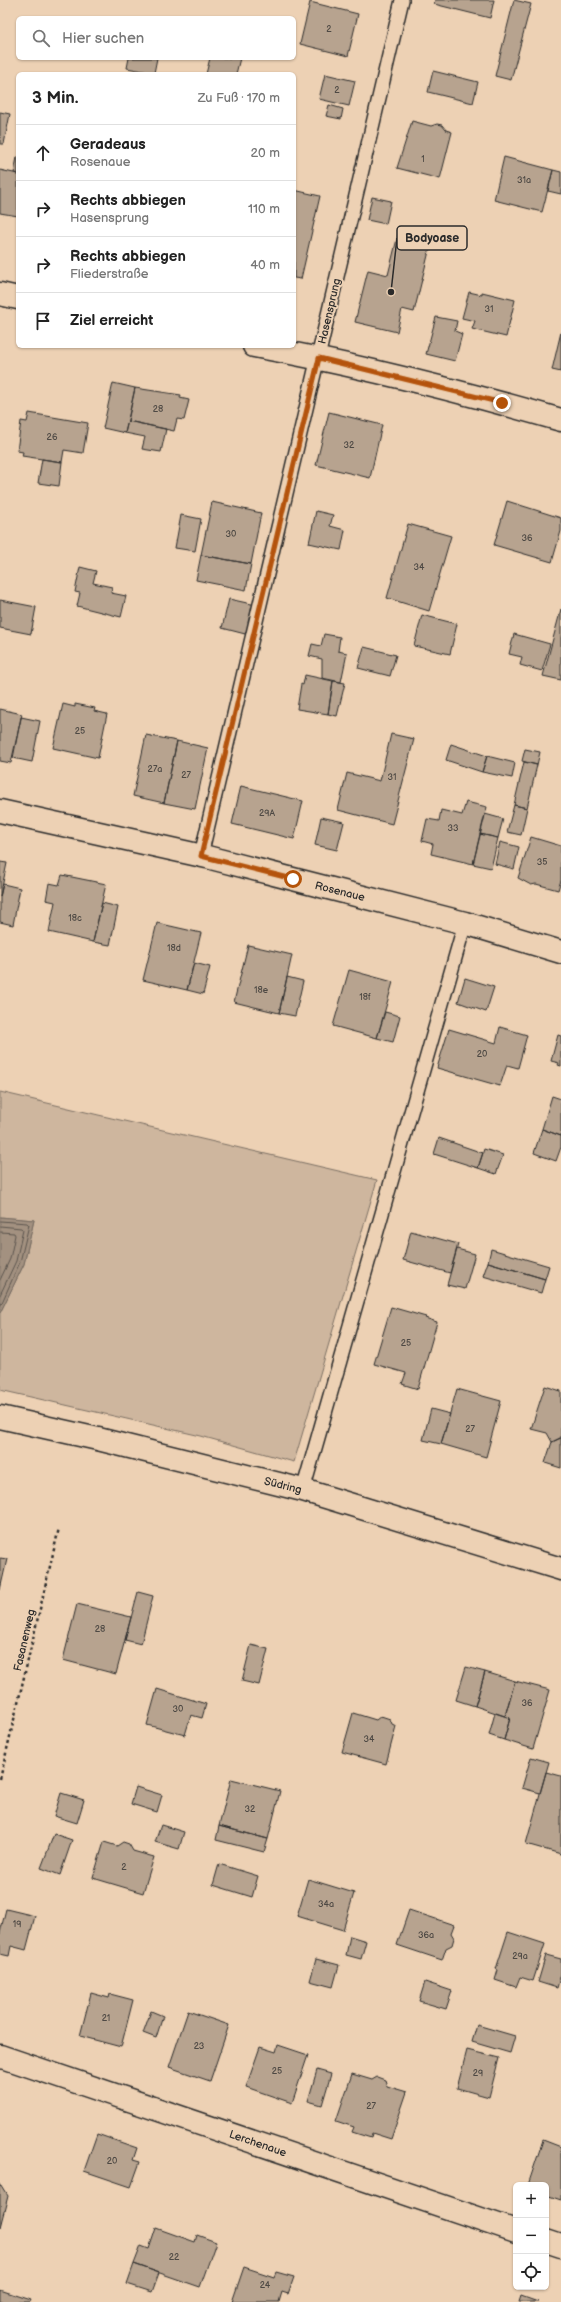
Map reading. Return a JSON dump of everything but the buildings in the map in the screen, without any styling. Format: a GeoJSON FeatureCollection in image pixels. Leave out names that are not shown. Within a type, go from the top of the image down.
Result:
{"type":"FeatureCollection","features":[{"type":"Feature","properties":{"kind":"street"},"geometry":{"type":"LineString","coordinates":[[0,294],[16,298]]}},
{"type":"Feature","properties":{"kind":"street"},"geometry":{"type":"LineString","coordinates":[[265,348],[319,358],[438,386],[561,420]]}},
{"type":"Feature","properties":{"kind":"street","name":"Rosenaue"},"geometry":{"type":"LineString","coordinates":[[0,812],[201,856],[465,923],[561,952]]}},
{"type":"Feature","properties":{"kind":"street","name":"Südring"},"geometry":{"type":"LineString","coordinates":[[0,1417],[98,1438],[303,1490],[561,1569]]}},
{"type":"Feature","properties":{"kind":"street","name":"Lerchenaue"},"geometry":{"type":"LineString","coordinates":[[0,2056],[513,2230]]}},
{"type":"Feature","properties":{"kind":"street"},"geometry":{"type":"LineString","coordinates":[[549,2242],[561,2246]]}},
{"type":"Feature","properties":{"kind":"lane","name":"Hasensprung"},"geometry":{"type":"LineString","coordinates":[[201,856],[402,0]]}},
{"type":"Feature","properties":{"kind":"lane"},"geometry":{"type":"LineString","coordinates":[[303,1490],[465,923]]}},
{"type":"Feature","properties":{"kind":"path","name":"Fasanenweg"},"geometry":{"type":"LineString","coordinates":[[0,1779],[59,1528]]}},
{"type":"Feature","properties":{"kind":"shaded area"},"geometry":{"type":"Polygon","coordinates":[[[0,1092],[377,1180],[294,1462],[201,1436],[0,1390],[0,1313],[24,1264],[34,1220],[0,1217],[0,1092]]]}},
{"type":"Feature","properties":{"kind":"water"},"geometry":{"type":"Polygon","coordinates":[[[0,1217],[34,1220],[24,1264],[0,1313],[0,1217]]]}},
{"type":"Feature","properties":{"kind":"place","name":"Bodyoase"},"geometry":{"type":"Point","coordinates":[391,292]}},
{"type":"Feature","properties":{"kind":"route"},"geometry":{"type":"LineString","coordinates":[[293,879],[201,856],[319,358],[438,386],[502,403]]}}]}
